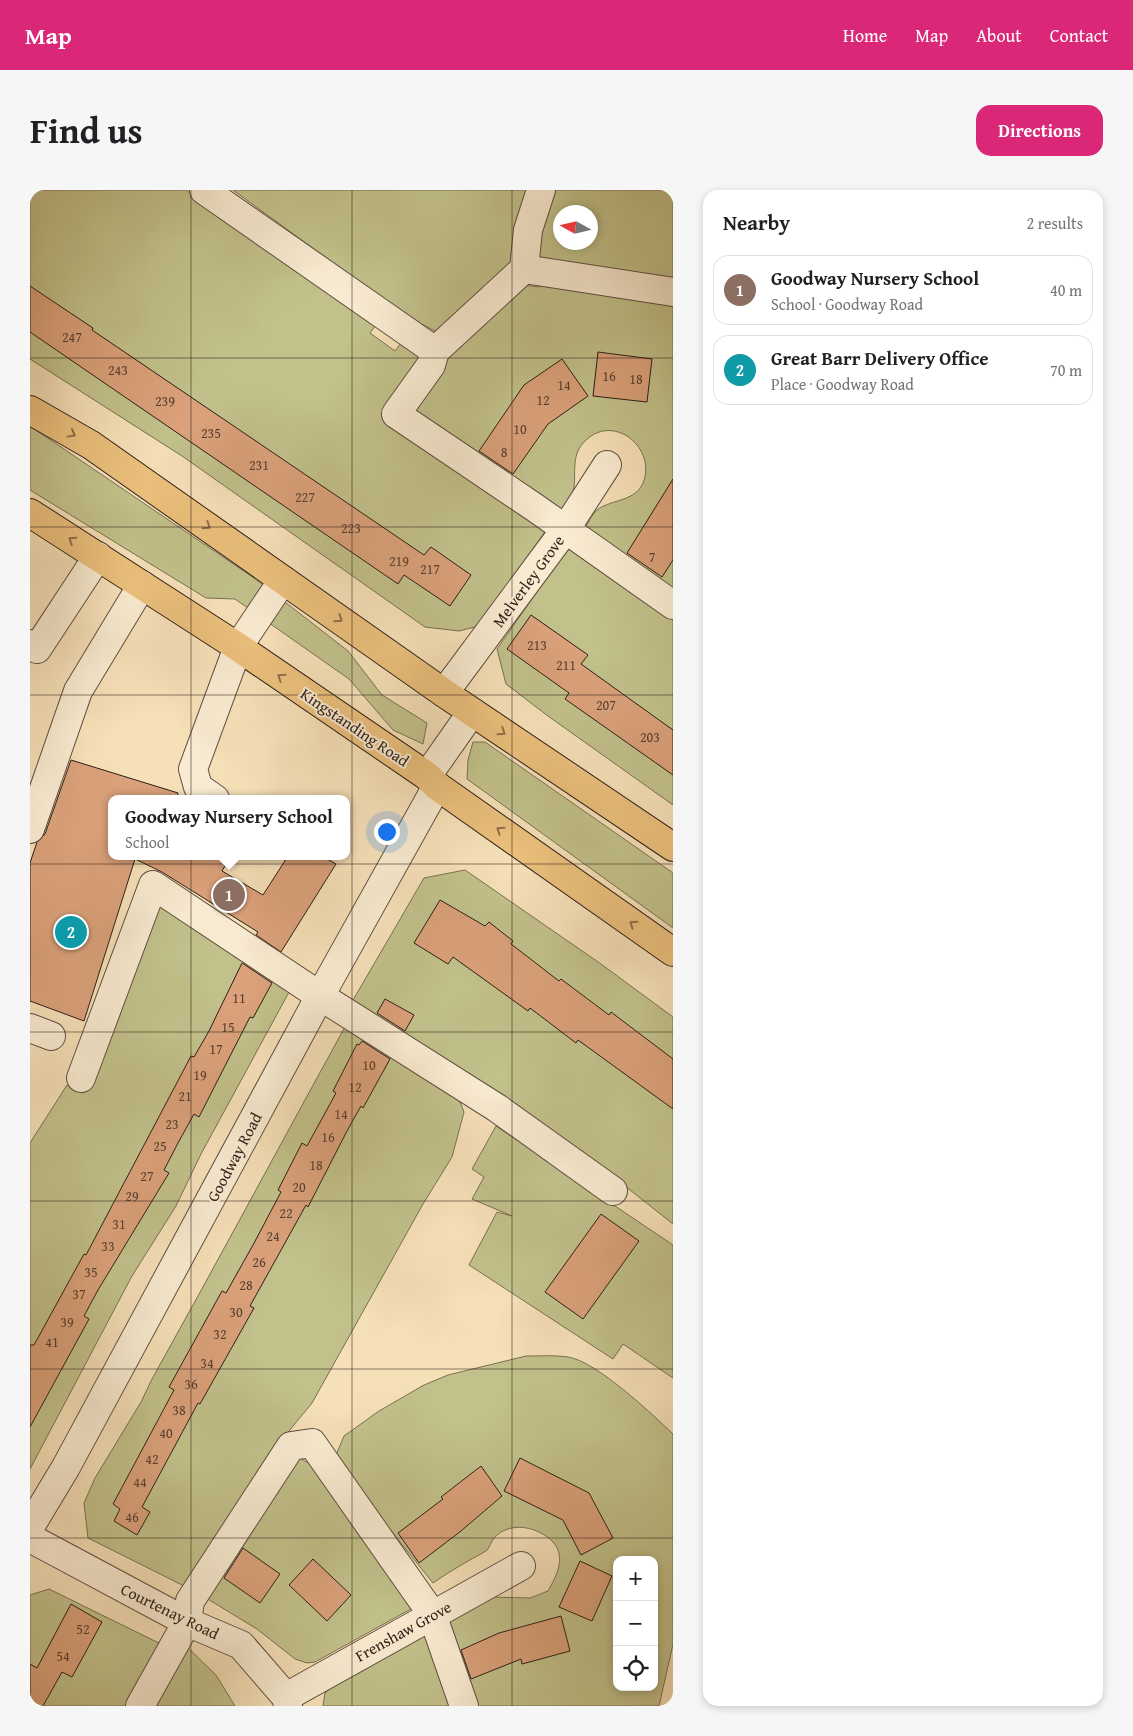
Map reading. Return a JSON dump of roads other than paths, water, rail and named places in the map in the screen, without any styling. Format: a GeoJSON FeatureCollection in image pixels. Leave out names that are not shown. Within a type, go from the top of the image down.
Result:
{"type":"FeatureCollection","features":[{"type":"Feature","properties":{"kind":"main road"},"geometry":{"type":"LineString","coordinates":[[30,410],[92,445],[444,693],[673,847]]}},
{"type":"Feature","properties":{"kind":"main road","name":"Kingstanding Road"},"geometry":{"type":"LineString","coordinates":[[30,513],[238,647],[432,781],[673,952]]}},
{"type":"Feature","properties":{"kind":"street"},"geometry":{"type":"LineString","coordinates":[[204,190],[435,351]]}},
{"type":"Feature","properties":{"kind":"street"},"geometry":{"type":"LineString","coordinates":[[541,190],[528,230],[524,270],[435,351],[431,365],[396,414],[673,605]]}},
{"type":"Feature","properties":{"kind":"street"},"geometry":{"type":"LineString","coordinates":[[524,270],[673,292]]}},
{"type":"Feature","properties":{"kind":"street","name":"Melverley Grove"},"geometry":{"type":"LineString","coordinates":[[444,693],[565,530],[607,465]]}},
{"type":"Feature","properties":{"kind":"street"},"geometry":{"type":"LineString","coordinates":[[32,651],[98,556]]}},
{"type":"Feature","properties":{"kind":"street"},"geometry":{"type":"LineString","coordinates":[[209,795],[198,787],[193,769],[238,647],[283,580]]}},
{"type":"Feature","properties":{"kind":"street"},"geometry":{"type":"LineString","coordinates":[[30,829],[78,691],[142,585]]}},
{"type":"Feature","properties":{"kind":"street","name":"Goodway Road"},"geometry":{"type":"LineString","coordinates":[[30,1527],[66,1467],[320,996],[432,781],[472,712]]}},
{"type":"Feature","properties":{"kind":"street"},"geometry":{"type":"LineString","coordinates":[[81,1078],[153,884],[320,996],[496,1108],[613,1191]]}},
{"type":"Feature","properties":{"kind":"street"},"geometry":{"type":"LineString","coordinates":[[140,1706],[187,1622],[190,1601],[291,1446],[312,1444],[432,1614],[464,1706]]}},
{"type":"Feature","properties":{"kind":"street","name":"Courtenay Road"},"geometry":{"type":"LineString","coordinates":[[30,1538],[187,1622],[241,1645],[287,1702]]}},
{"type":"Feature","properties":{"kind":"street","name":"Frenshaw Grove"},"geometry":{"type":"LineString","coordinates":[[287,1702],[432,1614],[521,1566]]}},
{"type":"Feature","properties":{"kind":"place","name":"Goodway Nursery School"},"geometry":{"type":"Point","coordinates":[229,895]}},
{"type":"Feature","properties":{"kind":"place","name":"Great Barr Delivery Office"},"geometry":{"type":"Point","coordinates":[71,932]}}]}
